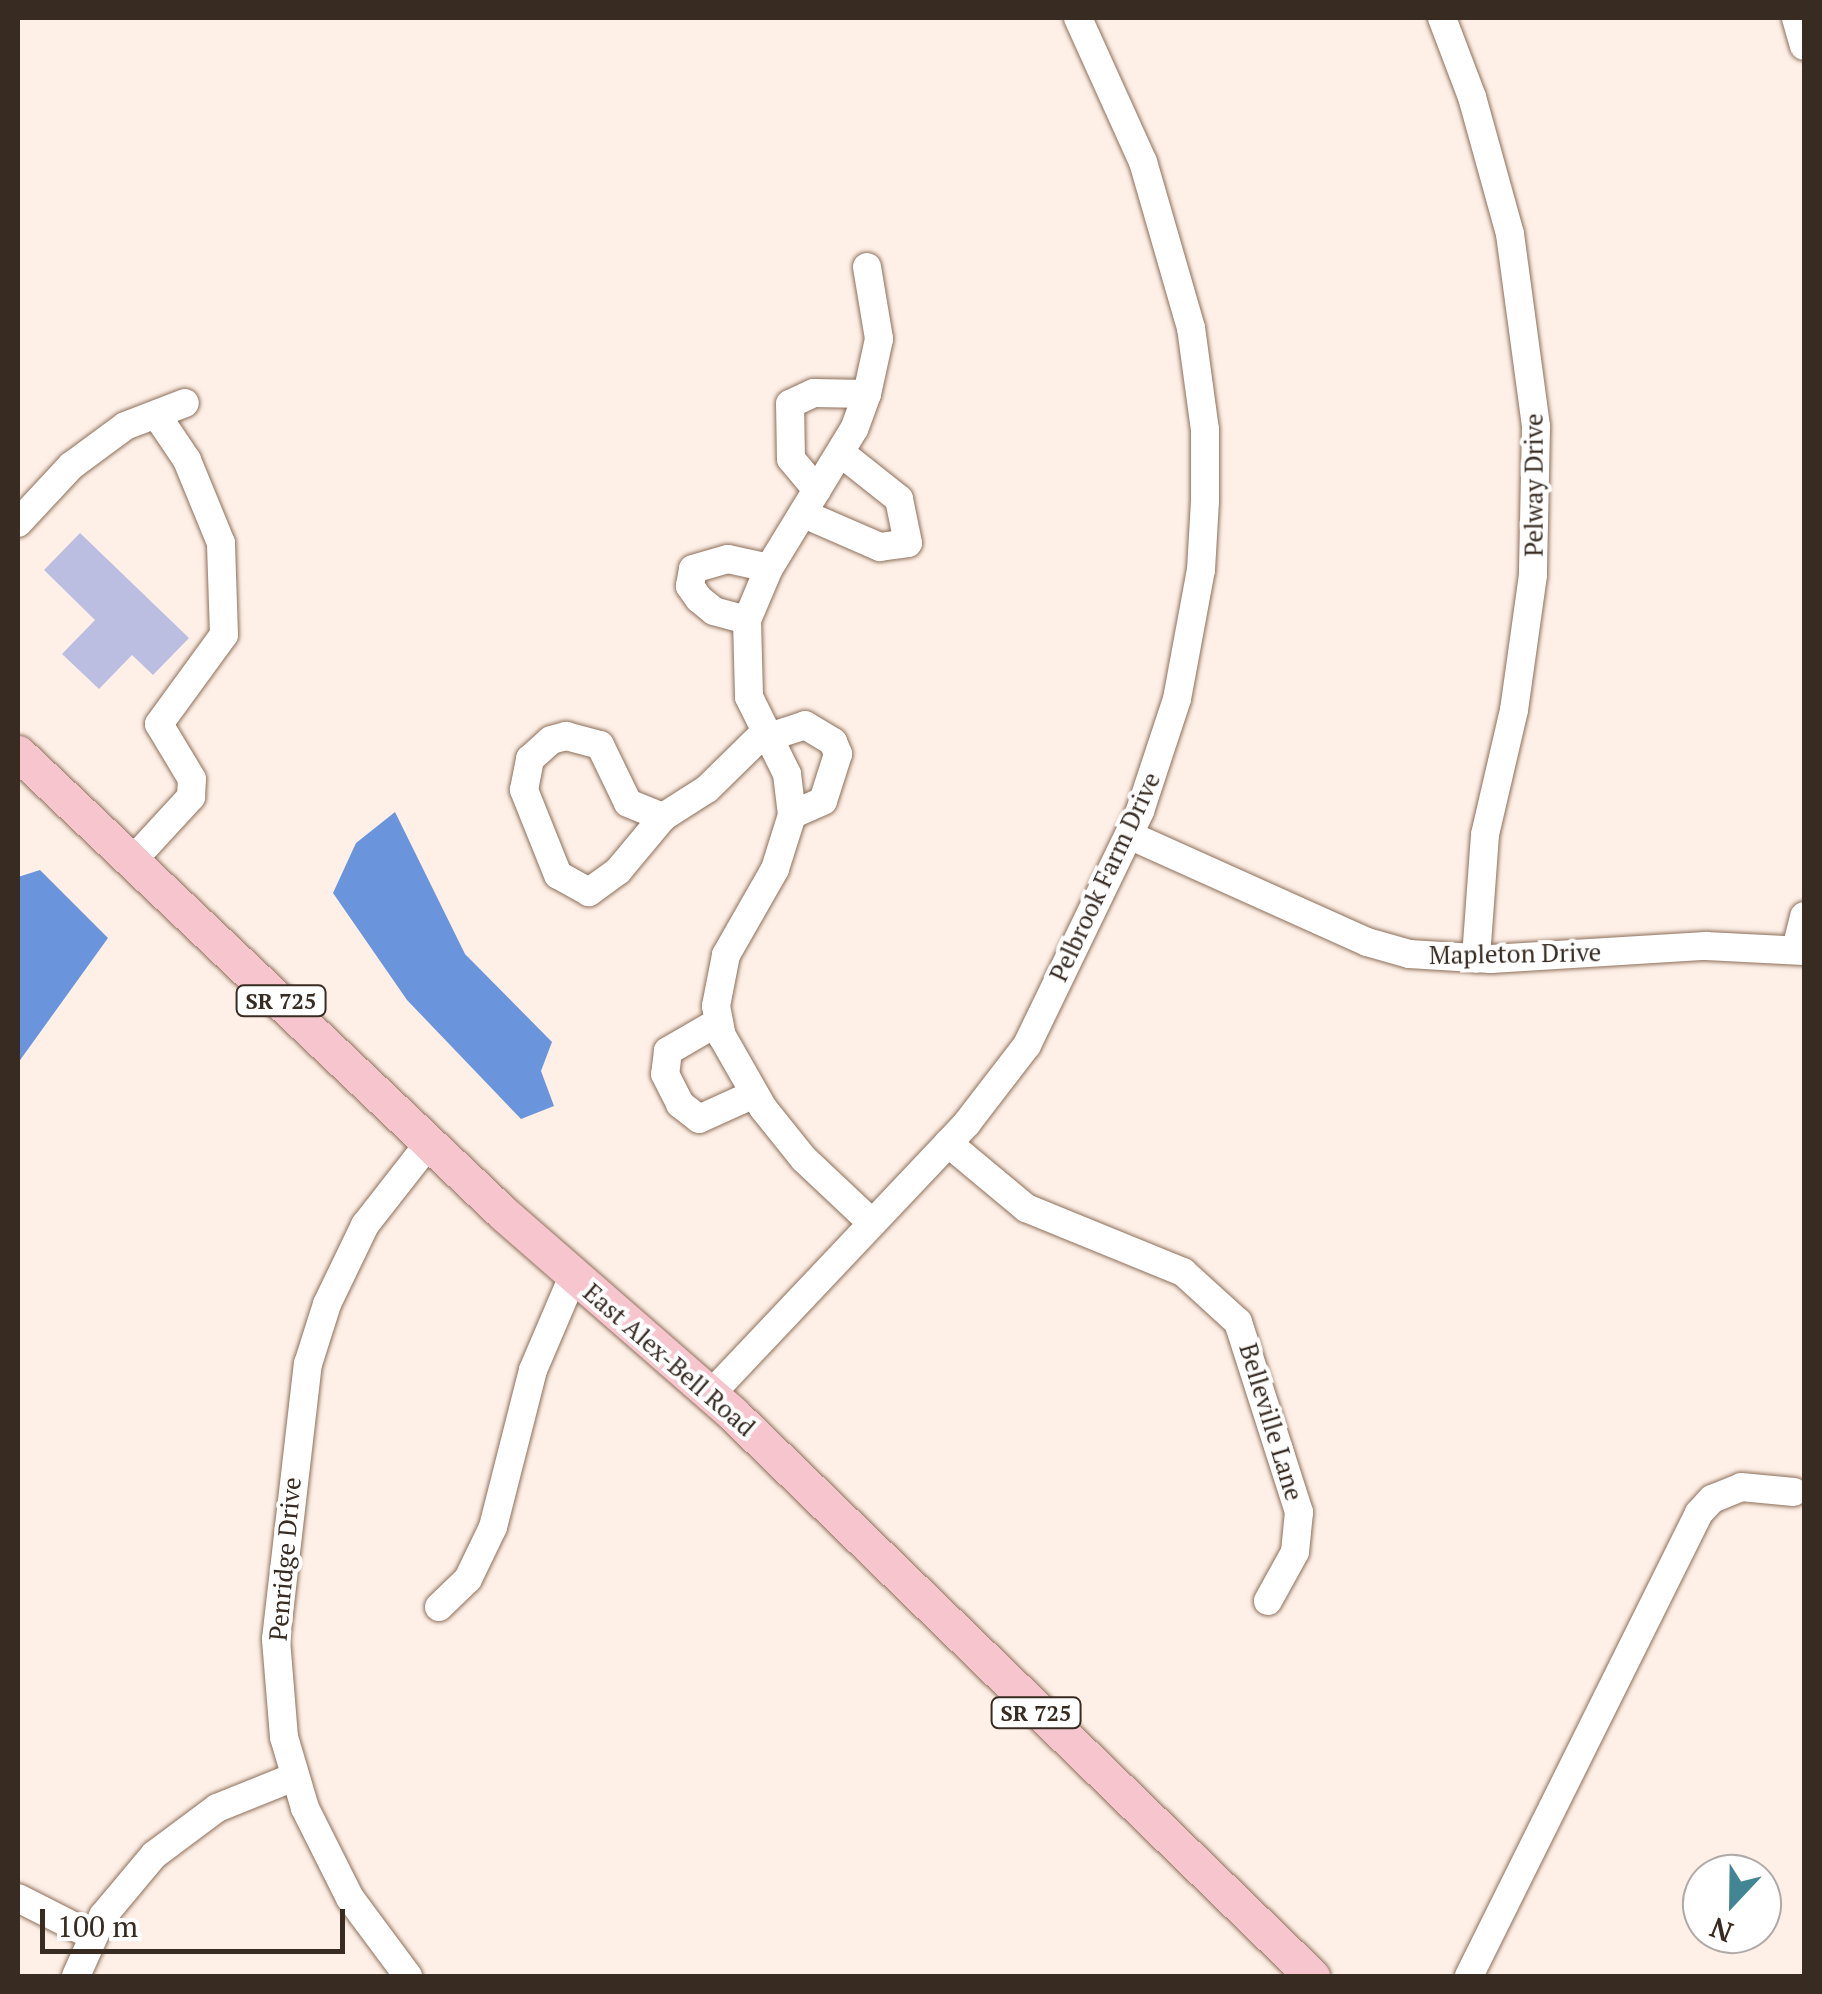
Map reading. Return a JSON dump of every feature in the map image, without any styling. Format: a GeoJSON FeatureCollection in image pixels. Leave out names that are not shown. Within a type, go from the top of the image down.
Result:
{"type":"FeatureCollection","features":[{"type":"Feature","properties":{"kind":"main road","name":"East Alex-Bell Road"},"geometry":{"type":"LineString","coordinates":[[18,753],[428,1143],[710,1395],[1312,1976]]}},
{"type":"Feature","properties":{"kind":"street","name":"Pelbrook Farm Drive"},"geometry":{"type":"LineString","coordinates":[[710,1395],[948,1143],[1027,1045],[1129,834],[1160,756],[1192,631],[1201,570],[1205,430],[1191,328],[1166,224],[1078,18]]}},
{"type":"Feature","properties":{"kind":"street","name":"Pelway Drive"},"geometry":{"type":"LineString","coordinates":[[1442,18],[1472,97],[1510,234],[1536,427],[1533,575],[1514,710],[1485,836],[1476,959]]}},
{"type":"Feature","properties":{"kind":"street"},"geometry":{"type":"LineString","coordinates":[[1796,18],[1804,46]]}},
{"type":"Feature","properties":{"kind":"street"},"geometry":{"type":"LineString","coordinates":[[867,268],[879,340],[867,394],[841,453],[769,568],[747,620],[744,674],[787,774],[792,815],[780,858],[726,955],[718,1022],[754,1094],[804,1159],[872,1223]]}},
{"type":"Feature","properties":{"kind":"street"},"geometry":{"type":"LineString","coordinates":[[841,453],[899,499],[908,543],[880,547],[811,502],[790,458],[790,404],[814,393],[867,394]]}},
{"type":"Feature","properties":{"kind":"street"},"geometry":{"type":"LineString","coordinates":[[18,523],[71,466],[125,426],[184,403]]}},
{"type":"Feature","properties":{"kind":"street"},"geometry":{"type":"LineString","coordinates":[[133,860],[191,797],[192,779],[160,724],[224,635],[220,544],[186,460],[156,414]]}},
{"type":"Feature","properties":{"kind":"street"},"geometry":{"type":"LineString","coordinates":[[747,620],[714,611],[700,599],[690,586],[693,569],[728,559],[769,568]]}},
{"type":"Feature","properties":{"kind":"street"},"geometry":{"type":"LineString","coordinates":[[663,817],[628,803],[610,759],[586,738],[551,740],[525,772],[526,795],[558,875],[580,891],[598,890],[663,817],[707,789],[767,734],[806,725],[833,742],[838,754],[822,801],[792,815]]}},
{"type":"Feature","properties":{"kind":"street","name":"Mapleton Drive"},"geometry":{"type":"LineString","coordinates":[[1129,834],[1367,942],[1409,954],[1476,959],[1706,946],[1800,950]]}},
{"type":"Feature","properties":{"kind":"street"},"geometry":{"type":"LineString","coordinates":[[1800,950],[1804,916]]}},
{"type":"Feature","properties":{"kind":"street"},"geometry":{"type":"LineString","coordinates":[[718,1022],[668,1051],[665,1074],[690,1116],[708,1119],[754,1094]]}},
{"type":"Feature","properties":{"kind":"street","name":"Penridge Drive"},"geometry":{"type":"LineString","coordinates":[[408,1976],[330,1863],[294,1778],[276,1639],[302,1391],[344,1264],[388,1191],[428,1143]]}},
{"type":"Feature","properties":{"kind":"street","name":"Belleville Lane"},"geometry":{"type":"LineString","coordinates":[[948,1143],[1010,1198],[1184,1272],[1238,1322],[1299,1512],[1295,1552],[1268,1601]]}},
{"type":"Feature","properties":{"kind":"street"},"geometry":{"type":"LineString","coordinates":[[439,1607],[468,1579],[493,1527],[532,1370],[573,1276]]}},
{"type":"Feature","properties":{"kind":"street"},"geometry":{"type":"LineString","coordinates":[[1469,1976],[1699,1514],[1712,1498],[1741,1486],[1794,1492]]}},
{"type":"Feature","properties":{"kind":"street"},"geometry":{"type":"LineString","coordinates":[[76,1976],[93,1936],[127,1884],[187,1826],[294,1778]]}},
{"type":"Feature","properties":{"kind":"street"},"geometry":{"type":"LineString","coordinates":[[18,1898],[93,1936]]}},
{"type":"Feature","properties":{"kind":"water"},"geometry":{"type":"Polygon","coordinates":[[[395,812],[465,954],[552,1042],[541,1071],[554,1106],[521,1119],[407,1000],[333,893],[356,843],[395,812]]]}},
{"type":"Feature","properties":{"kind":"water"},"geometry":{"type":"Polygon","coordinates":[[[40,870],[108,938],[18,1063],[18,877],[40,870]]]}},
{"type":"Feature","properties":{"kind":"building"},"geometry":{"type":"Polygon","coordinates":[[[80,533],[189,638],[153,675],[132,655],[99,689],[62,654],[95,620],[44,570],[80,533]]]}}]}
